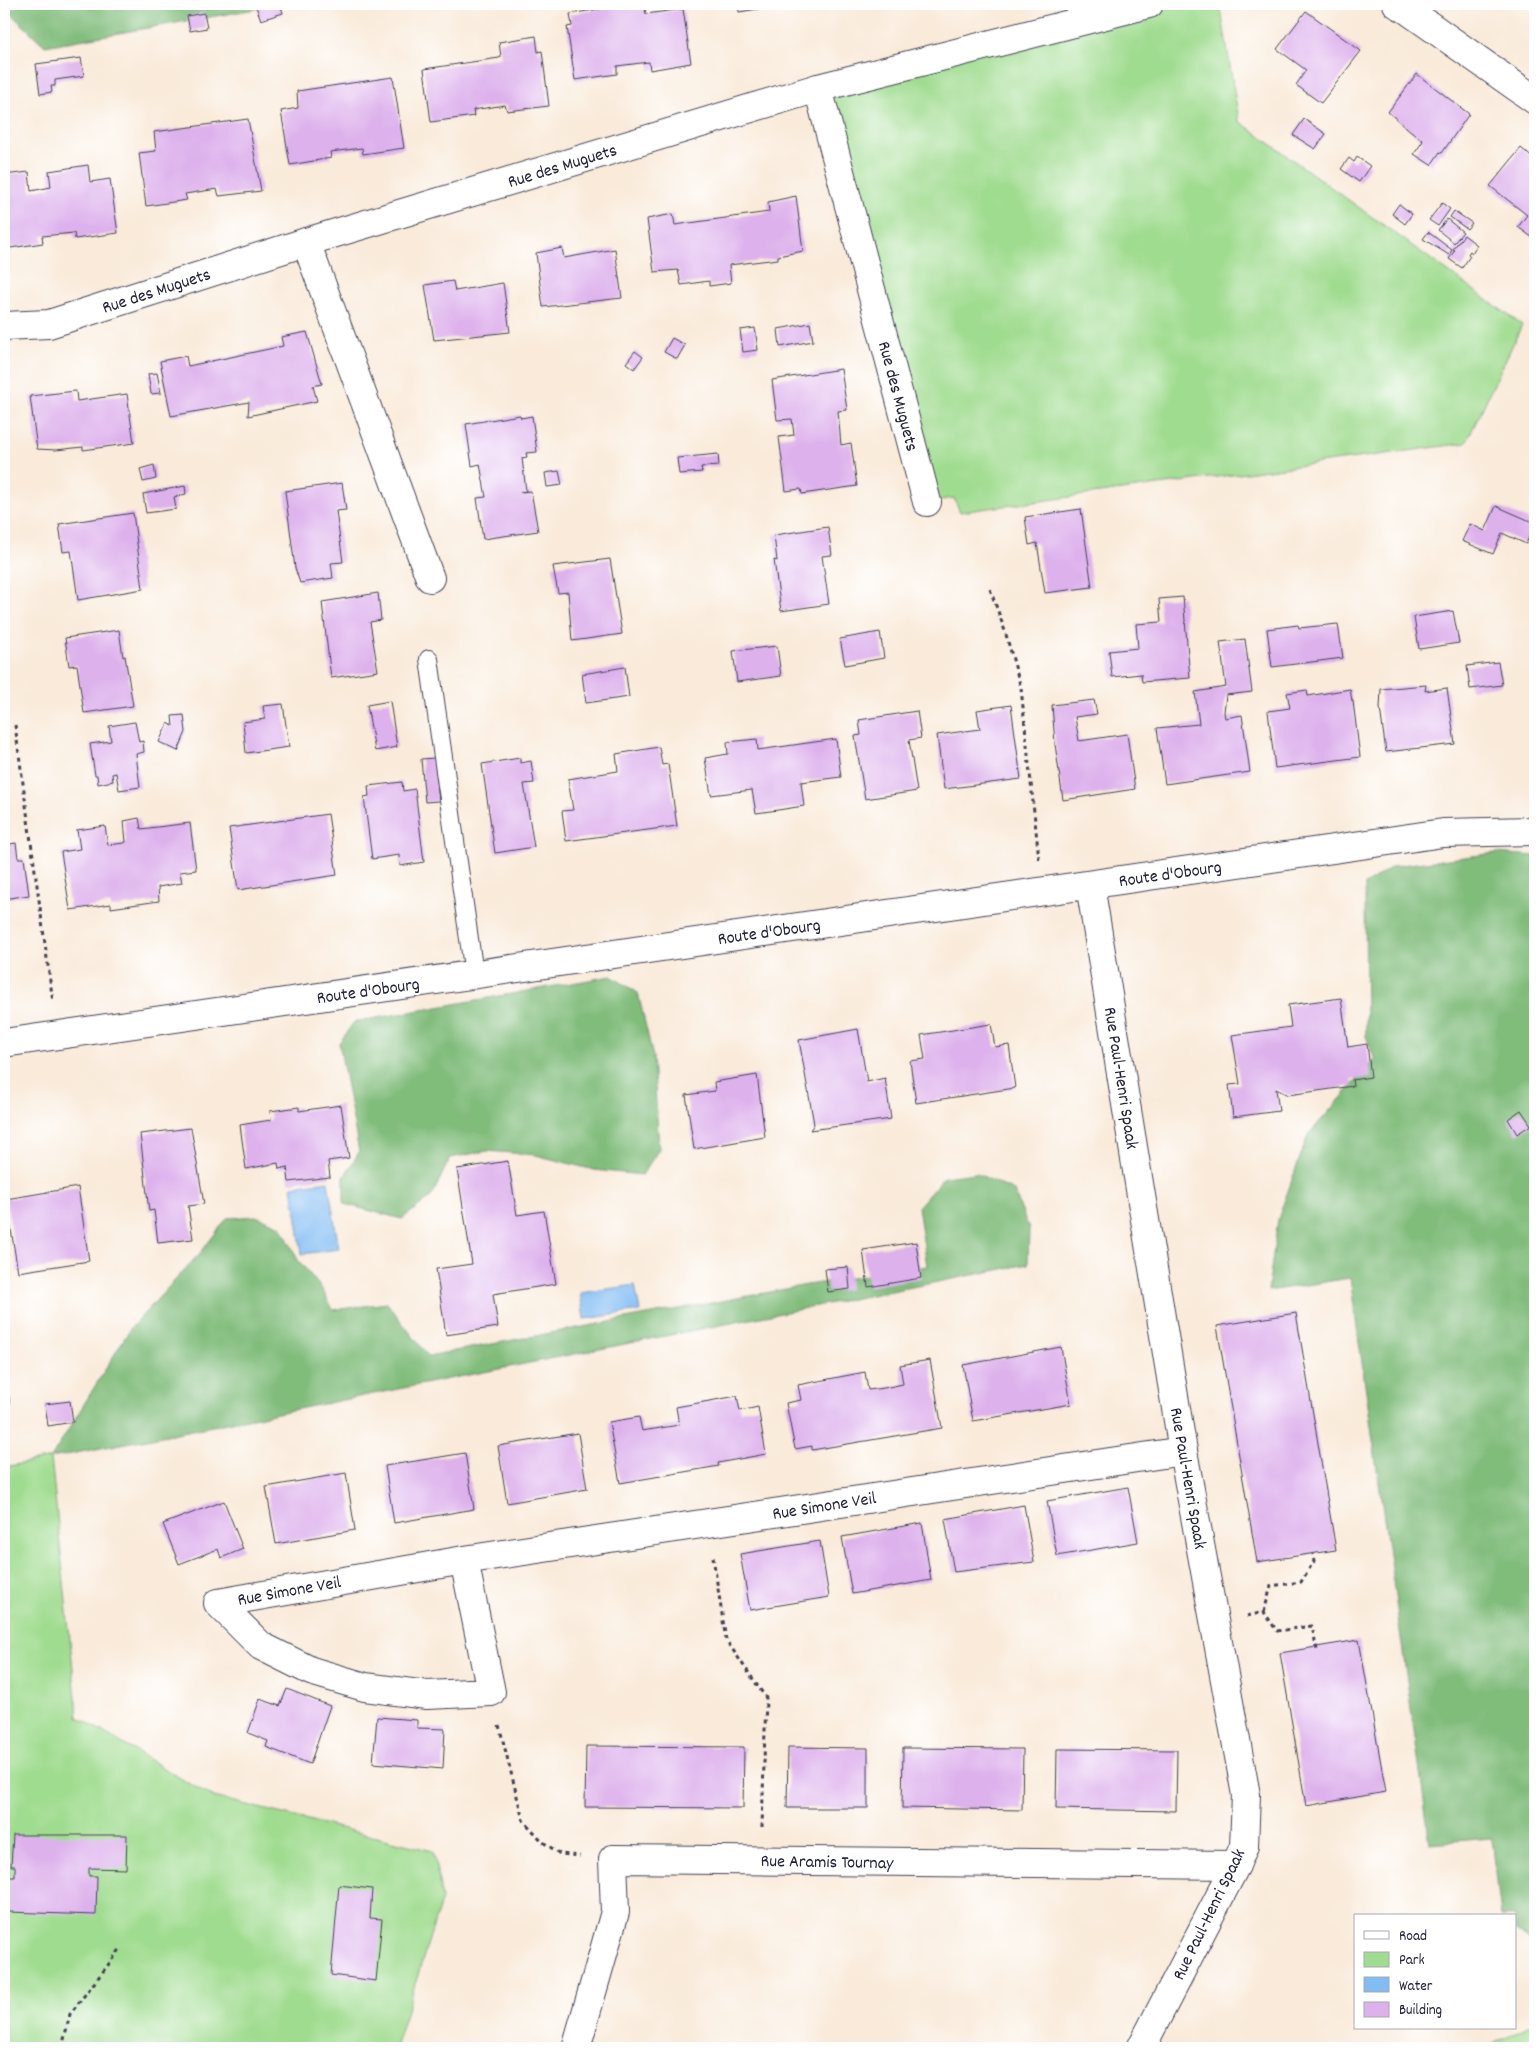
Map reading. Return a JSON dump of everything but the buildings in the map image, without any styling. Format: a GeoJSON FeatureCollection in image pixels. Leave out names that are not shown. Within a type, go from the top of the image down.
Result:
{"type":"FeatureCollection","features":[{"type":"Feature","properties":{"kind":"street","name":"Rue des Muguets"},"geometry":{"type":"LineString","coordinates":[[4,326],[49,324],[306,242],[818,88],[1149,4]]}},
{"type":"Feature","properties":{"kind":"street"},"geometry":{"type":"LineString","coordinates":[[1397,4],[1406,8],[1535,100]]}},
{"type":"Feature","properties":{"kind":"street","name":"Rue des Muguets"},"geometry":{"type":"LineString","coordinates":[[818,88],[926,502]]}},
{"type":"Feature","properties":{"kind":"street"},"geometry":{"type":"LineString","coordinates":[[306,242],[430,578]]}},
{"type":"Feature","properties":{"kind":"street","name":"Route d'Obourg"},"geometry":{"type":"LineString","coordinates":[[4,1043],[1443,833],[1535,831]]}},
{"type":"Feature","properties":{"kind":"street","name":"Rue Paul-Henri Spaak"},"geometry":{"type":"LineString","coordinates":[[1090,885],[1184,1451],[1246,1795],[1244,1846],[1236,1865],[1141,2048]]}},
{"type":"Feature","properties":{"kind":"street","name":"Rue Simone Veil"},"geometry":{"type":"LineString","coordinates":[[491,1692],[418,1694],[365,1687],[311,1671],[261,1646],[218,1603],[464,1560],[1184,1451]]}},
{"type":"Feature","properties":{"kind":"street"},"geometry":{"type":"LineString","coordinates":[[464,1560],[491,1692]]}},
{"type":"Feature","properties":{"kind":"street"},"geometry":{"type":"LineString","coordinates":[[576,2048],[615,1912],[613,1858]]}},
{"type":"Feature","properties":{"kind":"street","name":"Rue Aramis Tournay"},"geometry":{"type":"LineString","coordinates":[[613,1858],[1236,1865]]}},
{"type":"Feature","properties":{"kind":"lane"},"geometry":{"type":"LineString","coordinates":[[429,658],[474,974]]}},
{"type":"Feature","properties":{"kind":"path"},"geometry":{"type":"LineString","coordinates":[[990,589],[1005,631],[1021,688],[1043,892]]}},
{"type":"Feature","properties":{"kind":"path"},"geometry":{"type":"LineString","coordinates":[[15,725],[57,1035]]}},
{"type":"Feature","properties":{"kind":"path"},"geometry":{"type":"LineString","coordinates":[[707,1523],[726,1640],[766,1698],[761,1860]]}},
{"type":"Feature","properties":{"kind":"path"},"geometry":{"type":"LineString","coordinates":[[1264,1612],[1271,1586],[1301,1582],[1314,1561],[1313,1554]]}},
{"type":"Feature","properties":{"kind":"path"},"geometry":{"type":"LineString","coordinates":[[1215,1622],[1264,1612]]}},
{"type":"Feature","properties":{"kind":"path"},"geometry":{"type":"LineString","coordinates":[[1264,1612],[1277,1630],[1312,1626],[1317,1650]]}},
{"type":"Feature","properties":{"kind":"path"},"geometry":{"type":"LineString","coordinates":[[491,1692],[523,1820],[543,1842],[560,1854],[613,1858]]}},
{"type":"Feature","properties":{"kind":"path"},"geometry":{"type":"LineString","coordinates":[[62,2048],[70,2014],[122,1947]]}},
{"type":"Feature","properties":{"kind":"green space"},"geometry":{"type":"Polygon","coordinates":[[[9,4],[284,4],[45,46],[9,12],[9,4]]]}},
{"type":"Feature","properties":{"kind":"green space"},"geometry":{"type":"Polygon","coordinates":[[[1149,4],[1220,4],[1239,121],[1522,325],[1466,443],[960,512],[954,498],[927,502],[818,88],[1149,4]]]}},
{"type":"Feature","properties":{"kind":"green space"},"geometry":{"type":"Polygon","coordinates":[[[1496,853],[1535,856],[1535,1944],[1516,1932],[1516,1914],[1501,1914],[1492,1838],[1430,1843],[1350,1278],[1268,1291],[1278,1219],[1308,1135],[1375,1060],[1366,1036],[1365,885],[1393,866],[1496,853]]]}},
{"type":"Feature","properties":{"kind":"green space"},"geometry":{"type":"Polygon","coordinates":[[[611,976],[638,993],[653,1057],[659,1149],[642,1175],[594,1170],[536,1155],[487,1151],[450,1158],[432,1196],[402,1219],[344,1204],[344,1177],[359,1152],[339,1043],[354,1022],[611,976]]]}},
{"type":"Feature","properties":{"kind":"green space"},"geometry":{"type":"Polygon","coordinates":[[[976,1173],[1014,1191],[1029,1229],[1028,1264],[51,1458],[130,1329],[201,1252],[227,1218],[256,1216],[281,1226],[298,1260],[322,1289],[333,1310],[387,1303],[428,1356],[807,1285],[927,1266],[918,1207],[944,1177],[976,1173]]]}},
{"type":"Feature","properties":{"kind":"green space"},"geometry":{"type":"Polygon","coordinates":[[[51,1458],[78,1717],[210,1796],[433,1851],[442,1898],[395,2048],[4,2048],[4,1467],[51,1458]]]}},
{"type":"Feature","properties":{"kind":"green space"},"geometry":{"type":"Polygon","coordinates":[[[1535,2021],[1535,2048],[1486,2048],[1535,2021]]]}},
{"type":"Feature","properties":{"kind":"water"},"geometry":{"type":"Polygon","coordinates":[[[328,1181],[339,1249],[302,1254],[292,1186],[328,1181]]]}},
{"type":"Feature","properties":{"kind":"water"},"geometry":{"type":"Polygon","coordinates":[[[635,1285],[640,1311],[584,1319],[580,1293],[635,1285]]]}}]}
